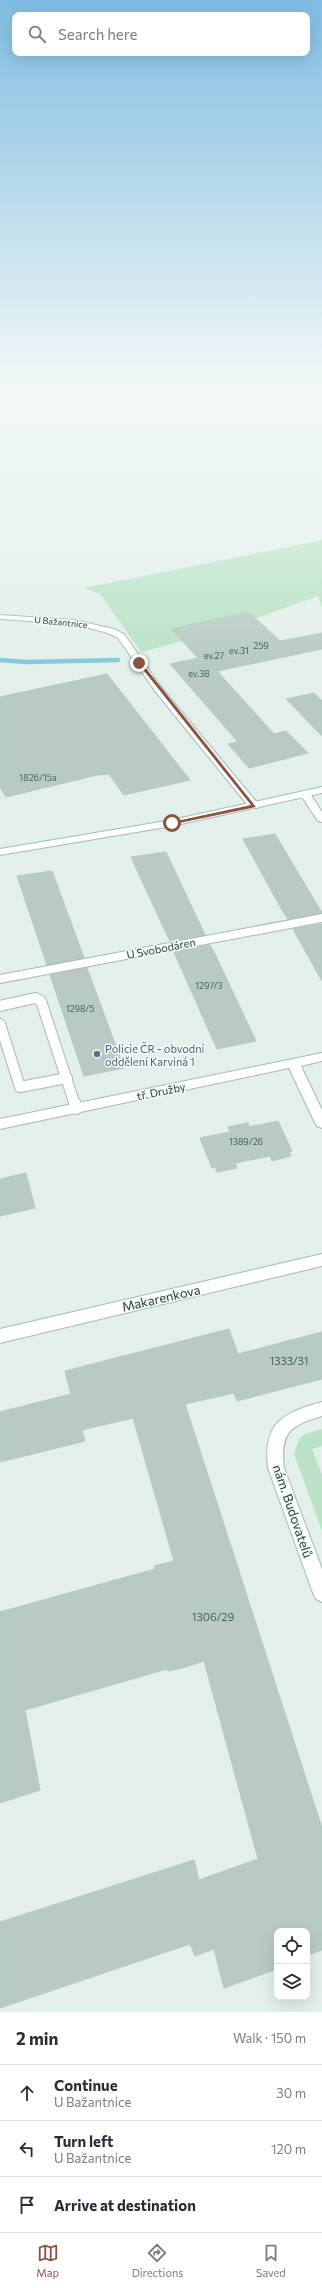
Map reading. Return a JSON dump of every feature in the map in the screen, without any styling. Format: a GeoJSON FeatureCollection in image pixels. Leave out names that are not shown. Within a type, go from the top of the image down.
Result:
{"type":"FeatureCollection","features":[{"type":"Feature","properties":{"kind":"street","name":"U Bažantnice"},"geometry":{"type":"LineString","coordinates":[[0,617],[74,622],[105,629],[121,636],[158,689],[254,806]]}},
{"type":"Feature","properties":{"kind":"street"},"geometry":{"type":"LineString","coordinates":[[0,852],[172,823],[322,790]]}},
{"type":"Feature","properties":{"kind":"street"},"geometry":{"type":"LineString","coordinates":[[305,794],[322,820]]}},
{"type":"Feature","properties":{"kind":"street","name":"U Svobodáren"},"geometry":{"type":"LineString","coordinates":[[0,979],[322,918]]}},
{"type":"Feature","properties":{"kind":"street","name":"tř. Družby"},"geometry":{"type":"LineString","coordinates":[[0,1124],[322,1057]]}},
{"type":"Feature","properties":{"kind":"street"},"geometry":{"type":"LineString","coordinates":[[293,1063],[322,1123]]}},
{"type":"Feature","properties":{"kind":"street","name":"Makarenkova"},"geometry":{"type":"LineString","coordinates":[[0,1336],[322,1260]]}},
{"type":"Feature","properties":{"kind":"street","name":"nám. Budovatelů"},"geometry":{"type":"LineString","coordinates":[[322,1409],[303,1414],[287,1422],[278,1433],[273,1448],[276,1468],[322,1592]]}},
{"type":"Feature","properties":{"kind":"lane"},"geometry":{"type":"LineString","coordinates":[[0,1006],[35,998],[41,1001],[76,1108]]}},
{"type":"Feature","properties":{"kind":"lane"},"geometry":{"type":"LineString","coordinates":[[0,1024],[20,1087],[23,1088],[67,1078]]}},
{"type":"Feature","properties":{"kind":"green space"},"geometry":{"type":"Polygon","coordinates":[[[322,540],[322,608],[318,596],[230,628],[141,652],[100,594],[84,588],[322,540]]]}},
{"type":"Feature","properties":{"kind":"green space"},"geometry":{"type":"Polygon","coordinates":[[[322,1429],[322,1446],[312,1449],[322,1475],[322,1531],[294,1454],[299,1439],[305,1434],[322,1429]]]}},
{"type":"Feature","properties":{"kind":"building"},"geometry":{"type":"Polygon","coordinates":[[[249,612],[280,641],[322,633],[322,649],[217,671],[274,734],[286,731],[308,753],[249,768],[228,744],[238,742],[170,664],[198,658],[171,629],[249,612]]]}},
{"type":"Feature","properties":{"kind":"building"},"geometry":{"type":"Polygon","coordinates":[[[107,674],[190,780],[124,795],[109,774],[97,775],[6,797],[0,787],[0,697],[107,674]]]}},
{"type":"Feature","properties":{"kind":"building"},"geometry":{"type":"Polygon","coordinates":[[[314,693],[322,701],[322,736],[286,699],[314,693]]]}},
{"type":"Feature","properties":{"kind":"building"},"geometry":{"type":"Polygon","coordinates":[[[275,834],[322,913],[288,919],[282,910],[243,839],[275,834]]]}},
{"type":"Feature","properties":{"kind":"building"},"geometry":{"type":"Polygon","coordinates":[[[166,852],[205,935],[170,941],[131,857],[166,852]]]}},
{"type":"Feature","properties":{"kind":"building"},"geometry":{"type":"Polygon","coordinates":[[[52,871],[84,958],[47,965],[17,876],[52,871]]]}},
{"type":"Feature","properties":{"kind":"building"},"geometry":{"type":"Polygon","coordinates":[[[322,924],[322,981],[293,929],[322,924]]]}},
{"type":"Feature","properties":{"kind":"building"},"geometry":{"type":"Polygon","coordinates":[[[210,945],[256,1041],[217,1049],[174,952],[210,945]]]}},
{"type":"Feature","properties":{"kind":"building"},"geometry":{"type":"Polygon","coordinates":[[[87,968],[124,1068],[84,1076],[50,975],[87,968]]]}},
{"type":"Feature","properties":{"kind":"building"},"geometry":{"type":"Polygon","coordinates":[[[278,1121],[292,1151],[289,1152],[291,1156],[272,1161],[270,1156],[235,1163],[237,1168],[217,1172],[215,1167],[212,1168],[200,1138],[230,1132],[228,1127],[248,1123],[249,1127],[278,1121]]]}},
{"type":"Feature","properties":{"kind":"building"},"geometry":{"type":"Polygon","coordinates":[[[26,1173],[35,1208],[0,1216],[0,1179],[26,1173]]]}},
{"type":"Feature","properties":{"kind":"building"},"geometry":{"type":"Polygon","coordinates":[[[229,1329],[238,1354],[322,1332],[322,1379],[237,1401],[234,1393],[185,1404],[322,1828],[322,1950],[310,1954],[310,1928],[274,1928],[274,1970],[224,1988],[214,1949],[195,1956],[190,1944],[0,2008],[0,1922],[194,1860],[199,1880],[258,1859],[204,1661],[182,1668],[168,1671],[167,1669],[25,1710],[40,1790],[0,1803],[0,1612],[155,1569],[154,1566],[174,1561],[133,1418],[82,1430],[85,1441],[0,1462],[0,1412],[71,1394],[65,1371],[229,1329]]]}},
{"type":"Feature","properties":{"kind":"waterway"},"geometry":{"type":"LineString","coordinates":[[0,660],[26,662],[118,660]]}},
{"type":"Feature","properties":{"kind":"place","name":"Policie ČR - obvodní oddělení Karviná 1"},"geometry":{"type":"Point","coordinates":[97,1054]}},
{"type":"Feature","properties":{"kind":"route"},"geometry":{"type":"LineString","coordinates":[[139,663],[158,689],[254,806],[172,823]]}}]}
